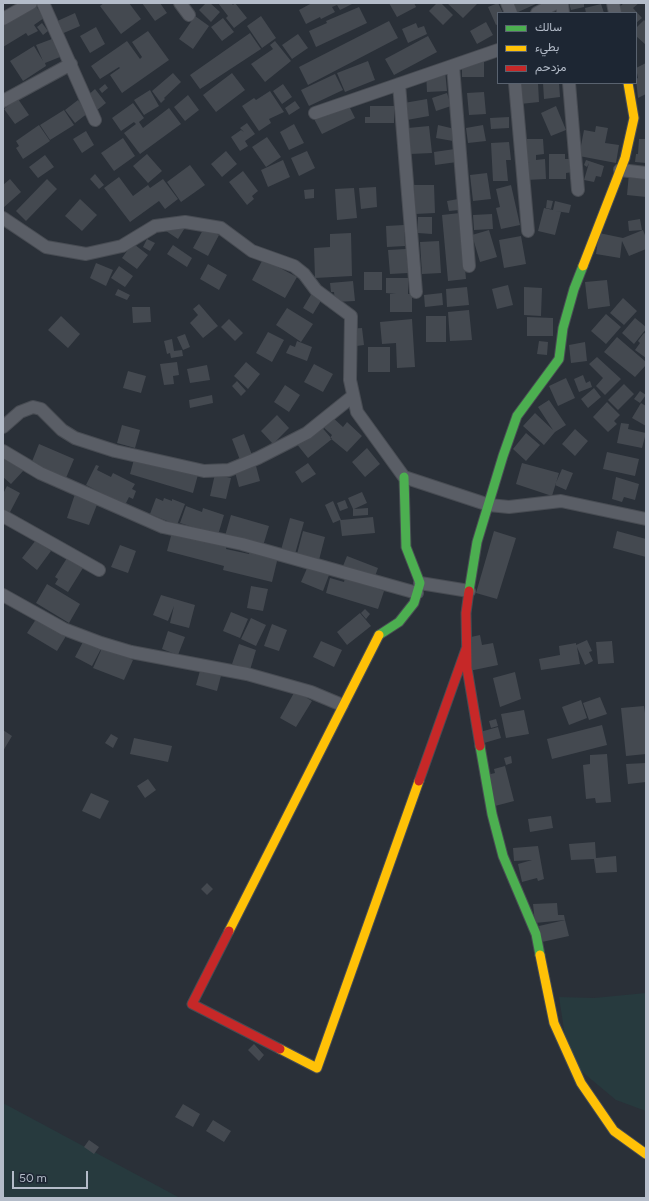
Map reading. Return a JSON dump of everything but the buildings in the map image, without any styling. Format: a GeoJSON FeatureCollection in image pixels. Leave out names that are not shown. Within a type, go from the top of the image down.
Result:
{"type":"FeatureCollection","features":[{"type":"Feature","properties":{"kind":"street"},"geometry":{"type":"LineString","coordinates":[[3,19],[31,3]]}},
{"type":"Feature","properties":{"kind":"street"},"geometry":{"type":"LineString","coordinates":[[43,3],[95,120]]}},
{"type":"Feature","properties":{"kind":"street"},"geometry":{"type":"LineString","coordinates":[[180,3],[189,15]]}},
{"type":"Feature","properties":{"kind":"street"},"geometry":{"type":"LineString","coordinates":[[539,12],[556,3]]}},
{"type":"Feature","properties":{"kind":"street"},"geometry":{"type":"LineString","coordinates":[[315,113],[497,50]]}},
{"type":"Feature","properties":{"kind":"street"},"geometry":{"type":"LineString","coordinates":[[3,101],[71,64]]}},
{"type":"Feature","properties":{"kind":"street"},"geometry":{"type":"LineString","coordinates":[[453,66],[469,266]]}},
{"type":"Feature","properties":{"kind":"street"},"geometry":{"type":"LineString","coordinates":[[399,84],[416,292]]}},
{"type":"Feature","properties":{"kind":"street"},"geometry":{"type":"LineString","coordinates":[[515,84],[528,231]]}},
{"type":"Feature","properties":{"kind":"street"},"geometry":{"type":"LineString","coordinates":[[568,84],[578,190]]}},
{"type":"Feature","properties":{"kind":"street"},"geometry":{"type":"LineString","coordinates":[[628,84],[634,118],[630,140],[574,289],[563,328],[559,359],[517,416],[503,456],[477,542],[466,614],[466,649],[467,668],[492,814],[503,856],[536,934],[554,1023],[581,1083],[614,1131],[646,1154]]}},
{"type":"Feature","properties":{"kind":"street"},"geometry":{"type":"LineString","coordinates":[[620,170],[646,173]]}},
{"type":"Feature","properties":{"kind":"street"},"geometry":{"type":"LineString","coordinates":[[3,218],[46,247],[86,254],[122,246],[155,226],[185,222],[221,228],[252,252],[294,266],[304,274],[316,290],[351,316],[350,380],[356,412],[404,477],[406,547],[418,588],[414,603],[399,622],[378,635],[192,1004],[317,1068],[466,649]]}},
{"type":"Feature","properties":{"kind":"street"},"geometry":{"type":"LineString","coordinates":[[3,427],[20,412],[33,407],[40,409],[62,430],[75,438],[115,452],[204,471],[229,470],[258,458],[307,433],[353,396]]}},
{"type":"Feature","properties":{"kind":"street"},"geometry":{"type":"LineString","coordinates":[[3,451],[40,473],[163,527],[242,544],[418,588],[469,591]]}},
{"type":"Feature","properties":{"kind":"street"},"geometry":{"type":"LineString","coordinates":[[404,477],[489,505],[509,507],[561,501],[646,519]]}},
{"type":"Feature","properties":{"kind":"street"},"geometry":{"type":"LineString","coordinates":[[3,516],[99,570]]}},
{"type":"Feature","properties":{"kind":"street"},"geometry":{"type":"LineString","coordinates":[[3,595],[64,629],[101,643],[131,652],[247,674],[311,692],[342,705]]}},
{"type":"Feature","properties":{"kind":"green space"},"geometry":{"type":"Polygon","coordinates":[[[646,993],[646,1111],[616,1100],[580,1070],[565,1036],[559,997],[594,998],[646,993]]]}},
{"type":"Feature","properties":{"kind":"green space"},"geometry":{"type":"Polygon","coordinates":[[[3,1103],[180,1198],[3,1198],[3,1103]]]}},
{"type":"Feature","properties":{"kind":"traffic: fast"},"geometry":{"type":"LineString","coordinates":[[469,591],[477,542],[503,456],[517,416],[559,359],[563,328],[574,289],[583,266]]}},
{"type":"Feature","properties":{"kind":"traffic: fast"},"geometry":{"type":"LineString","coordinates":[[379,635],[399,622],[414,603],[420,583],[406,547],[404,477]]}},
{"type":"Feature","properties":{"kind":"traffic: fast"},"geometry":{"type":"LineString","coordinates":[[480,746],[492,814],[503,856],[536,934],[540,955]]}},
{"type":"Feature","properties":{"kind":"traffic: slow"},"geometry":{"type":"LineString","coordinates":[[583,266],[625,158],[634,118],[628,84]]}},
{"type":"Feature","properties":{"kind":"traffic: slow"},"geometry":{"type":"LineString","coordinates":[[229,931],[379,635]]}},
{"type":"Feature","properties":{"kind":"traffic: slow"},"geometry":{"type":"LineString","coordinates":[[280,1049],[317,1068],[419,781]]}},
{"type":"Feature","properties":{"kind":"traffic: slow"},"geometry":{"type":"LineString","coordinates":[[540,955],[554,1023],[581,1083],[614,1131],[646,1154]]}},
{"type":"Feature","properties":{"kind":"traffic: jam"},"geometry":{"type":"LineString","coordinates":[[469,591],[466,613],[467,668],[480,746]]}},
{"type":"Feature","properties":{"kind":"traffic: jam"},"geometry":{"type":"LineString","coordinates":[[419,781],[466,649]]}},
{"type":"Feature","properties":{"kind":"traffic: jam"},"geometry":{"type":"LineString","coordinates":[[229,931],[192,1004],[280,1049]]}}]}
